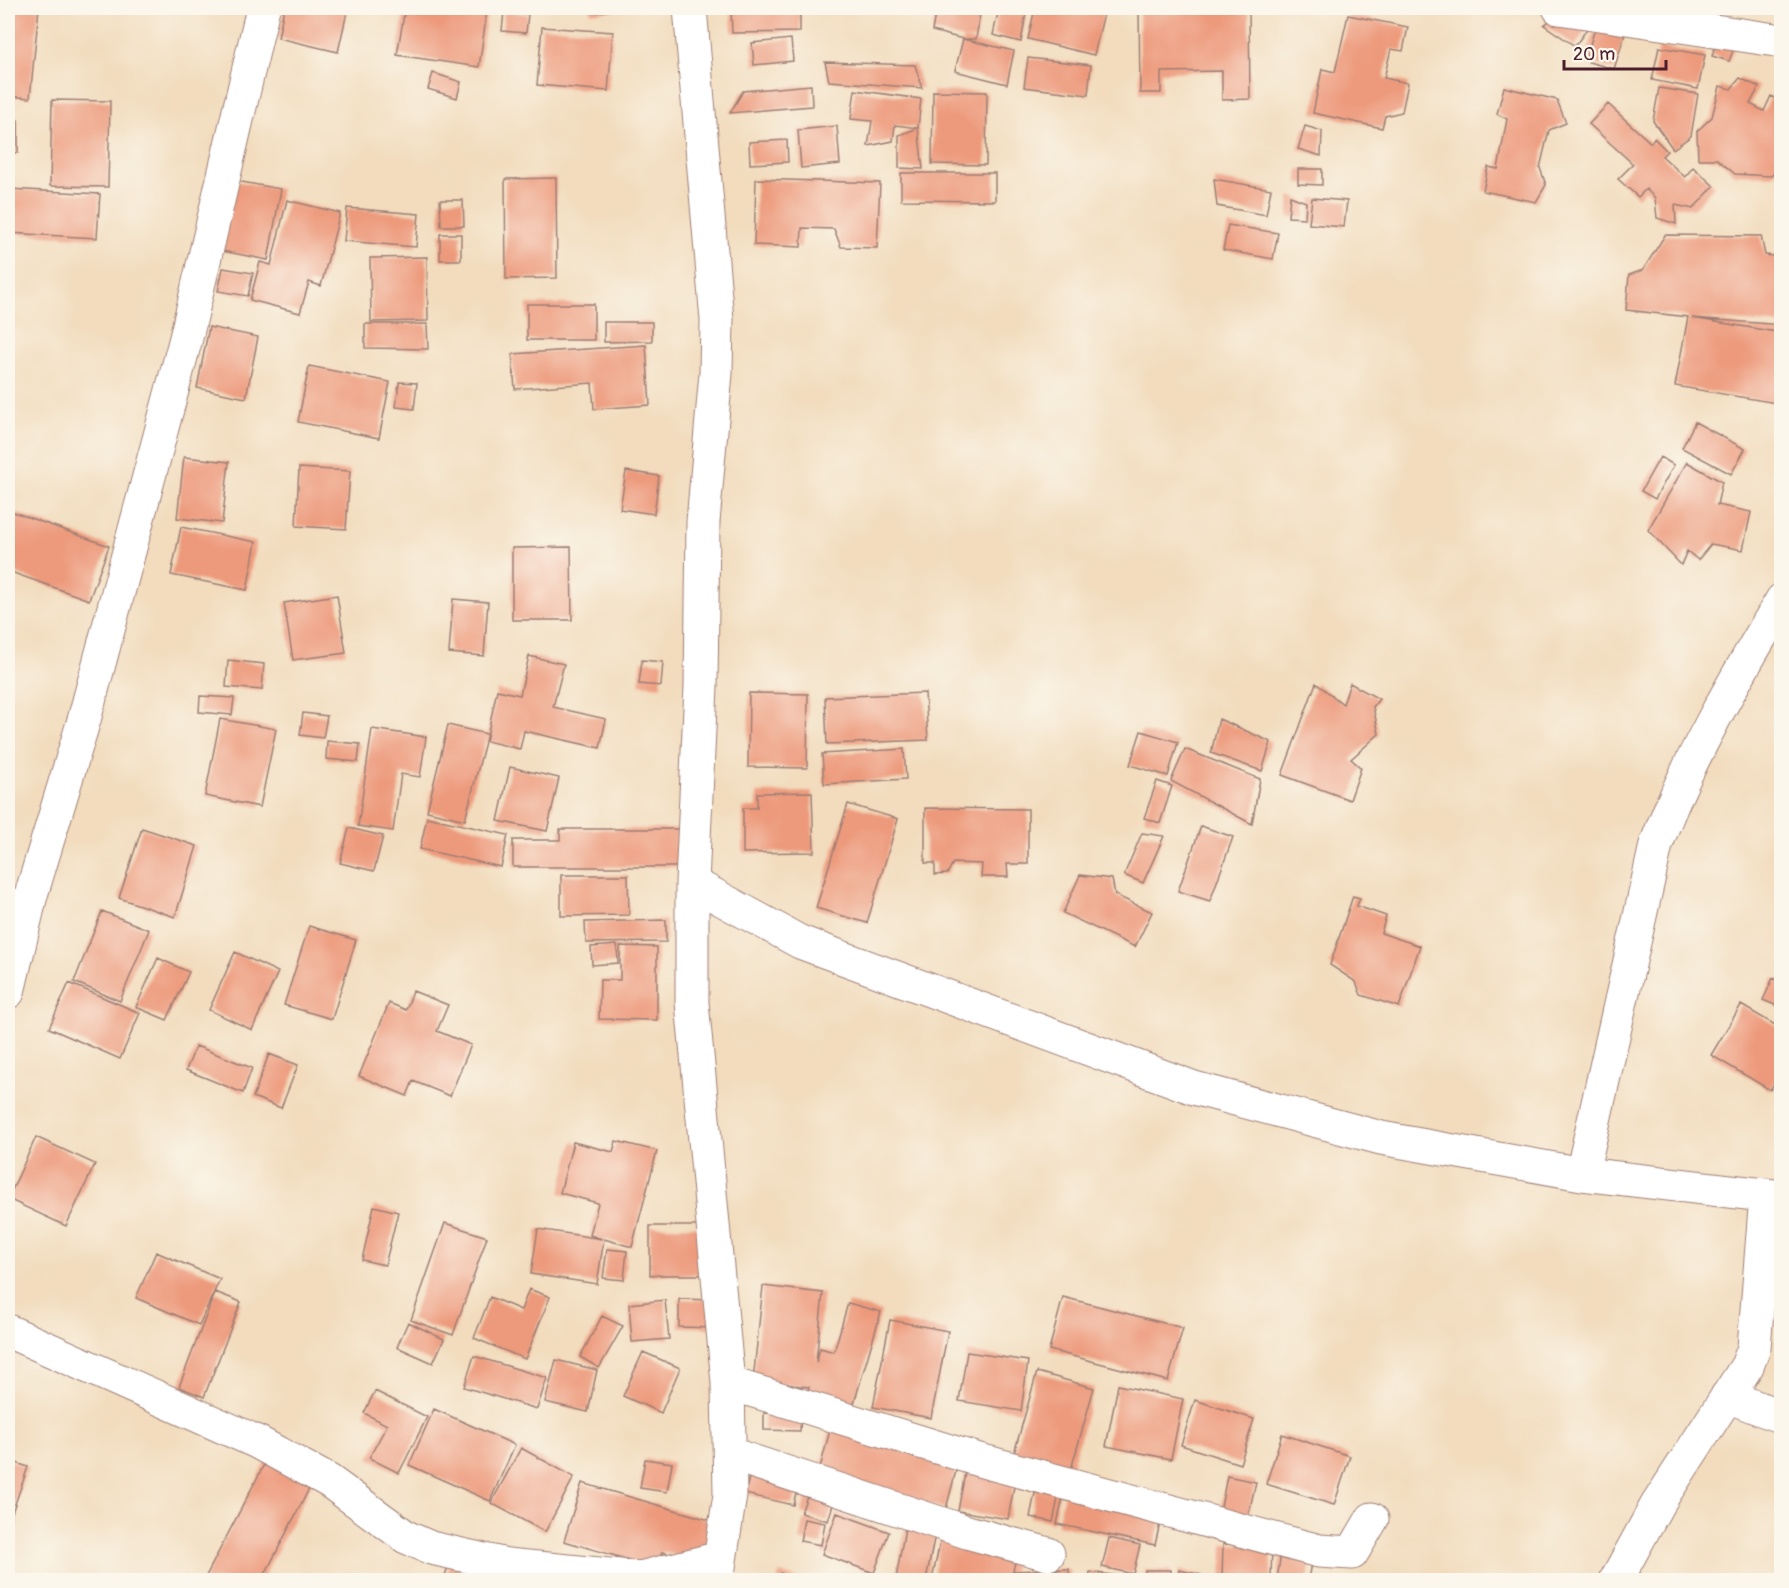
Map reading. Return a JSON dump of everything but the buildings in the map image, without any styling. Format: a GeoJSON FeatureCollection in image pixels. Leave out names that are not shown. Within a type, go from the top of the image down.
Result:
{"type":"FeatureCollection","features":[{"type":"Feature","properties":{"kind":"street"},"geometry":{"type":"LineString","coordinates":[[8,992],[31,895],[84,720],[183,350],[263,8]]}},
{"type":"Feature","properties":{"kind":"street"},"geometry":{"type":"LineString","coordinates":[[8,1331],[257,1442],[329,1481],[406,1537],[431,1548],[507,1565],[640,1578],[718,1569],[730,1496],[728,1383],[692,1002],[692,883],[701,686],[703,522],[716,373],[717,320],[690,8]]}},
{"type":"Feature","properties":{"kind":"street"},"geometry":{"type":"LineString","coordinates":[[1558,8],[1782,41]]}},
{"type":"Feature","properties":{"kind":"street"},"geometry":{"type":"LineString","coordinates":[[1582,1174],[1656,845],[1673,801],[1746,661],[1782,600]]}},
{"type":"Feature","properties":{"kind":"street"},"geometry":{"type":"LineString","coordinates":[[692,883],[800,942],[1194,1088],[1380,1138],[1582,1174],[1774,1196],[1754,1348],[1747,1366],[1657,1505],[1616,1581]]}},
{"type":"Feature","properties":{"kind":"street"},"geometry":{"type":"LineString","coordinates":[[728,1383],[980,1460],[1319,1551],[1352,1553],[1372,1519]]}},
{"type":"Feature","properties":{"kind":"street"},"geometry":{"type":"LineString","coordinates":[[1727,1396],[1782,1417]]}},
{"type":"Feature","properties":{"kind":"street"},"geometry":{"type":"LineString","coordinates":[[730,1454],[967,1532],[1048,1554]]}}]}
